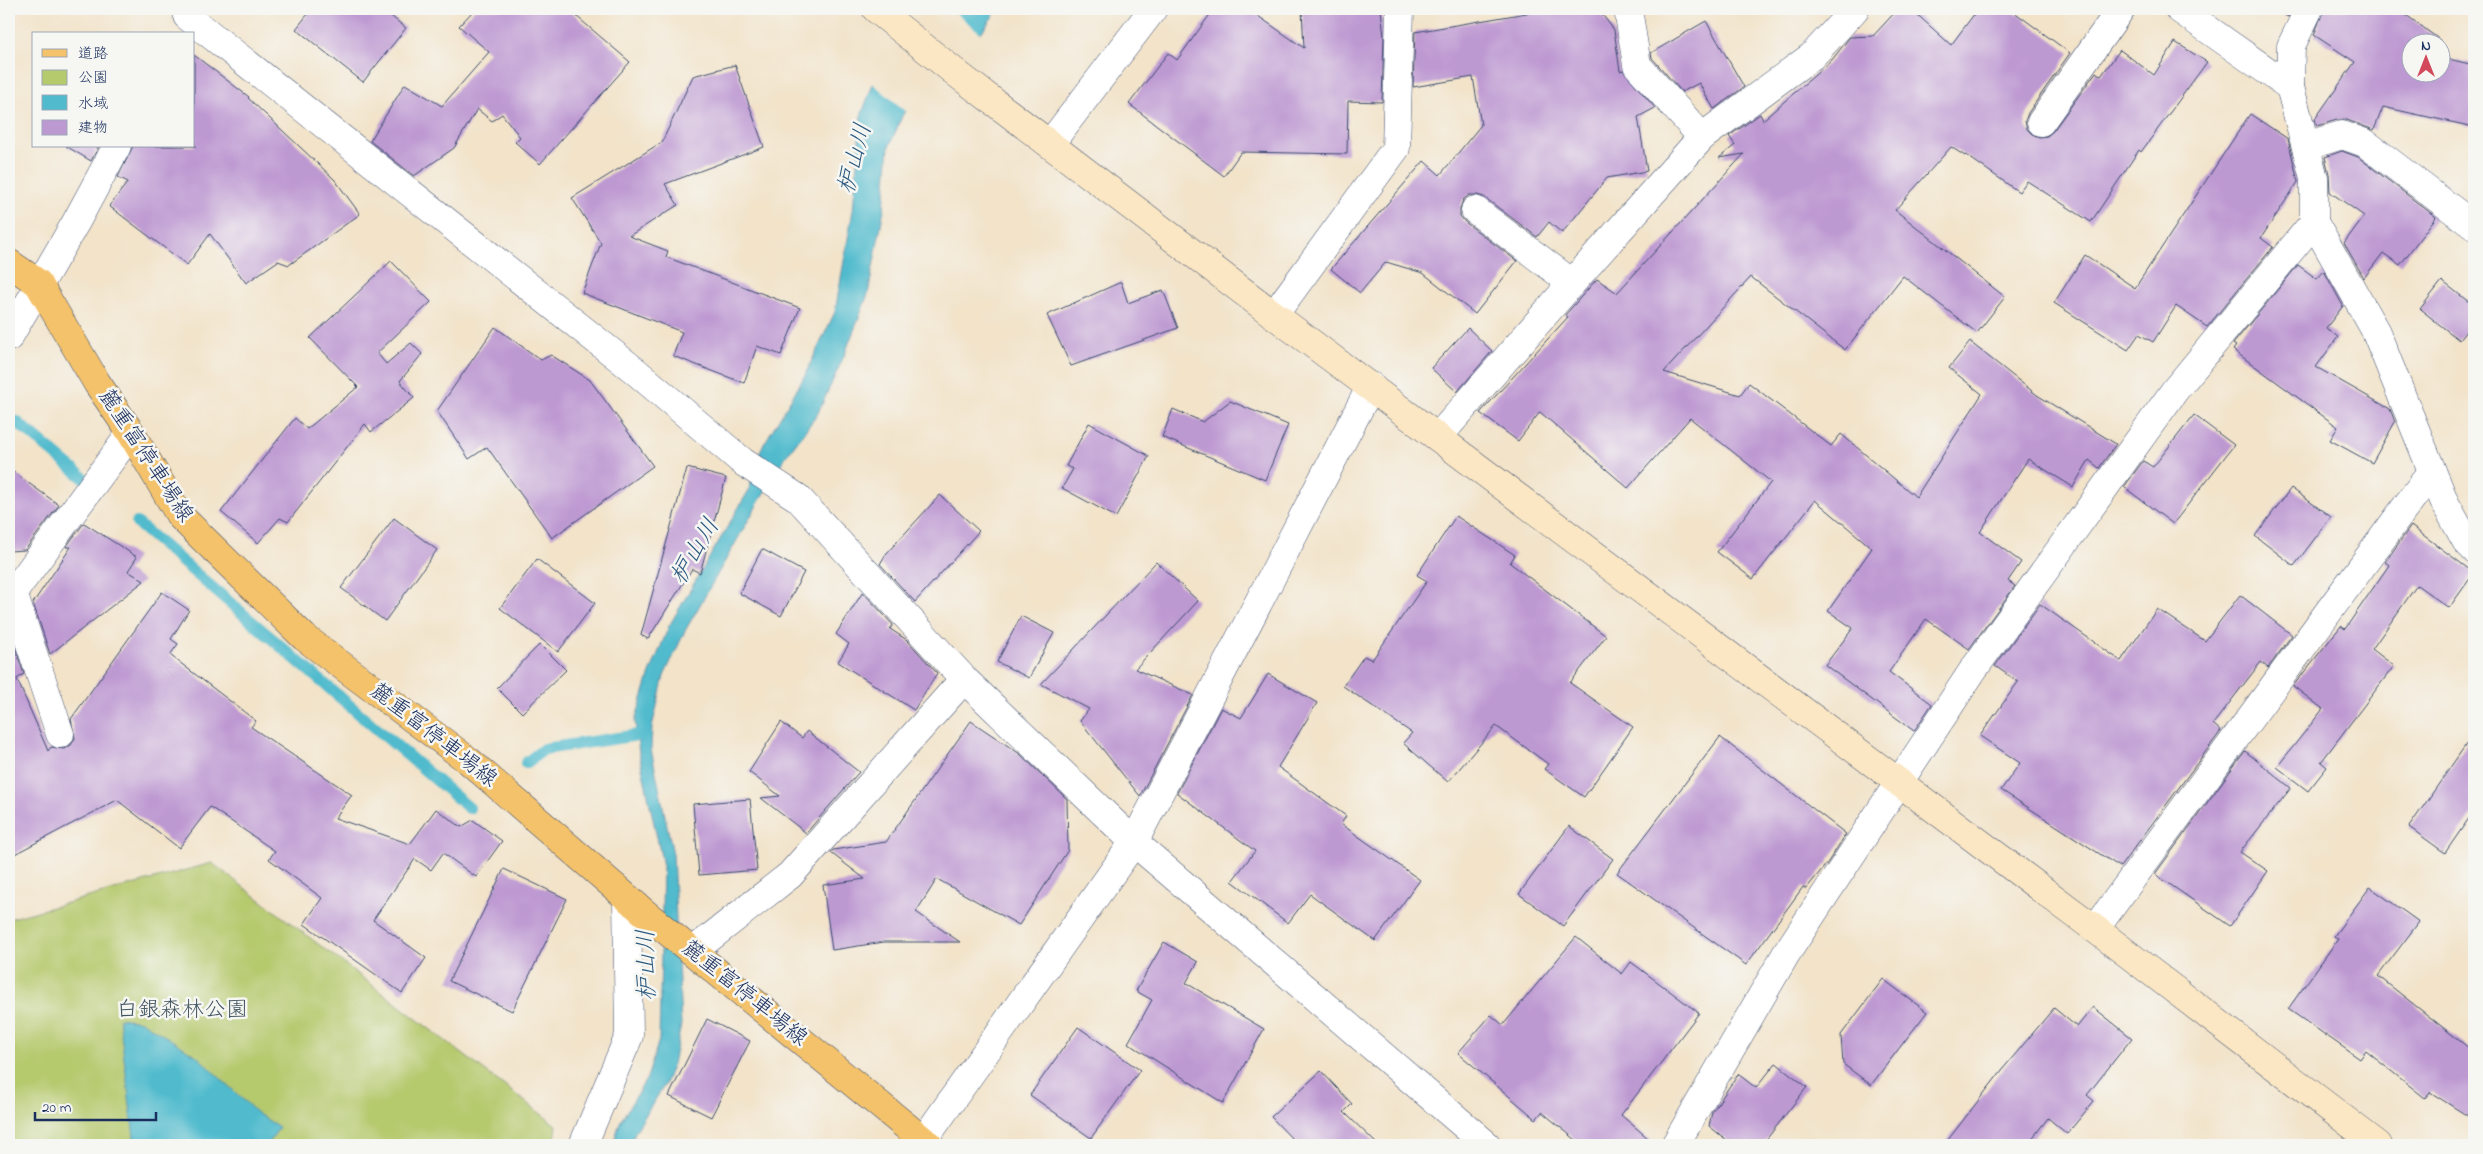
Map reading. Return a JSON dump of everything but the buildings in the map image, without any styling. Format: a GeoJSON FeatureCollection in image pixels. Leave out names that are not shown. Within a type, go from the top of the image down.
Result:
{"type":"FeatureCollection","features":[{"type":"Feature","properties":{"kind":"main road","name":"麓重富停車場線"},"geometry":{"type":"LineString","coordinates":[[9,263],[38,283],[97,383],[131,433],[180,516],[304,637],[469,761],[637,906],[926,1143]]}},
{"type":"Feature","properties":{"kind":"street"},"geometry":{"type":"LineString","coordinates":[[876,9],[956,73],[1274,315],[2095,929],[2378,1145]]}},
{"type":"Feature","properties":{"kind":"street"},"geometry":{"type":"LineString","coordinates":[[1050,144],[1153,9]]}},
{"type":"Feature","properties":{"kind":"street"},"geometry":{"type":"LineString","coordinates":[[1274,315],[1396,148],[1400,9]]}},
{"type":"Feature","properties":{"kind":"street"},"geometry":{"type":"LineString","coordinates":[[1628,9],[1636,65],[1702,138]]}},
{"type":"Feature","properties":{"kind":"street"},"geometry":{"type":"LineString","coordinates":[[1438,438],[1572,283],[1702,138],[1812,56],[1855,9]]}},
{"type":"Feature","properties":{"kind":"street"},"geometry":{"type":"LineString","coordinates":[[2041,122],[2121,9]]}},
{"type":"Feature","properties":{"kind":"street"},"geometry":{"type":"LineString","coordinates":[[2179,9],[2290,87]]}},
{"type":"Feature","properties":{"kind":"street"},"geometry":{"type":"LineString","coordinates":[[2309,9],[2291,46],[2290,87],[2314,178],[2314,222],[2376,332],[2445,503],[2466,541],[2474,549]]}},
{"type":"Feature","properties":{"kind":"street"},"geometry":{"type":"LineString","coordinates":[[185,19],[634,370],[743,462],[798,498],[964,679],[1134,842],[1487,1145]]}},
{"type":"Feature","properties":{"kind":"street"},"geometry":{"type":"LineString","coordinates":[[2306,146],[2342,136],[2365,143],[2474,226]]}},
{"type":"Feature","properties":{"kind":"street"},"geometry":{"type":"LineString","coordinates":[[9,337],[38,283],[76,222],[116,148]]}},
{"type":"Feature","properties":{"kind":"street"},"geometry":{"type":"LineString","coordinates":[[1475,210],[1572,283]]}},
{"type":"Feature","properties":{"kind":"street"},"geometry":{"type":"LineString","coordinates":[[1675,1145],[1786,954],[1973,670],[2175,390],[2314,222]]}},
{"type":"Feature","properties":{"kind":"street"},"geometry":{"type":"LineString","coordinates":[[926,1143],[1134,842],[1371,386]]}},
{"type":"Feature","properties":{"kind":"street"},"geometry":{"type":"LineString","coordinates":[[60,734],[13,594],[131,433]]}},
{"type":"Feature","properties":{"kind":"street"},"geometry":{"type":"LineString","coordinates":[[2095,929],[2432,471]]}},
{"type":"Feature","properties":{"kind":"street"},"geometry":{"type":"LineString","coordinates":[[693,951],[790,875],[964,679]]}},
{"type":"Feature","properties":{"kind":"street"},"geometry":{"type":"LineString","coordinates":[[584,1145],[629,1036],[637,906]]}},
{"type":"Feature","properties":{"kind":"green space","name":"白銀森林公園"},"geometry":{"type":"Polygon","coordinates":[[[212,863],[557,1126],[554,1145],[9,1145],[9,919],[212,863]]]}},
{"type":"Feature","properties":{"kind":"water"},"geometry":{"type":"Polygon","coordinates":[[[927,9],[998,9],[978,37],[903,114],[889,147],[884,209],[868,294],[844,356],[817,415],[786,456],[756,507],[685,631],[664,676],[652,727],[651,749],[673,854],[681,1025],[673,1064],[665,1084],[635,1132],[630,1145],[613,1145],[620,1122],[647,1078],[659,1040],[663,866],[639,753],[635,721],[650,673],[669,626],[749,490],[761,449],[804,377],[835,312],[853,210],[861,116],[873,84],[927,9]]]}},
{"type":"Feature","properties":{"kind":"water"},"geometry":{"type":"Polygon","coordinates":[[[119,1018],[141,1021],[197,1056],[258,1114],[279,1127],[268,1145],[135,1145],[119,1018]]]}},
{"type":"Feature","properties":{"kind":"pier"},"geometry":{"type":"Polygon","coordinates":[[[924,9],[951,9],[983,35],[908,113],[871,82],[924,9]]]}},
{"type":"Feature","properties":{"kind":"waterway"},"geometry":{"type":"LineString","coordinates":[[9,420],[17,422],[86,480]]}},
{"type":"Feature","properties":{"kind":"waterway"},"geometry":{"type":"LineString","coordinates":[[137,523],[469,808]]}},
{"type":"Feature","properties":{"kind":"waterway"},"geometry":{"type":"LineString","coordinates":[[526,763],[544,749],[645,734]]}},
{"type":"Feature","properties":{"kind":"water label","name":"枦山川"},"geometry":{"type":"Point","coordinates":[856,159]}},
{"type":"Feature","properties":{"kind":"water label","name":"枦山川"},"geometry":{"type":"Point","coordinates":[696,552]}},
{"type":"Feature","properties":{"kind":"water label","name":"枦山川"},"geometry":{"type":"Point","coordinates":[648,965]}}]}
